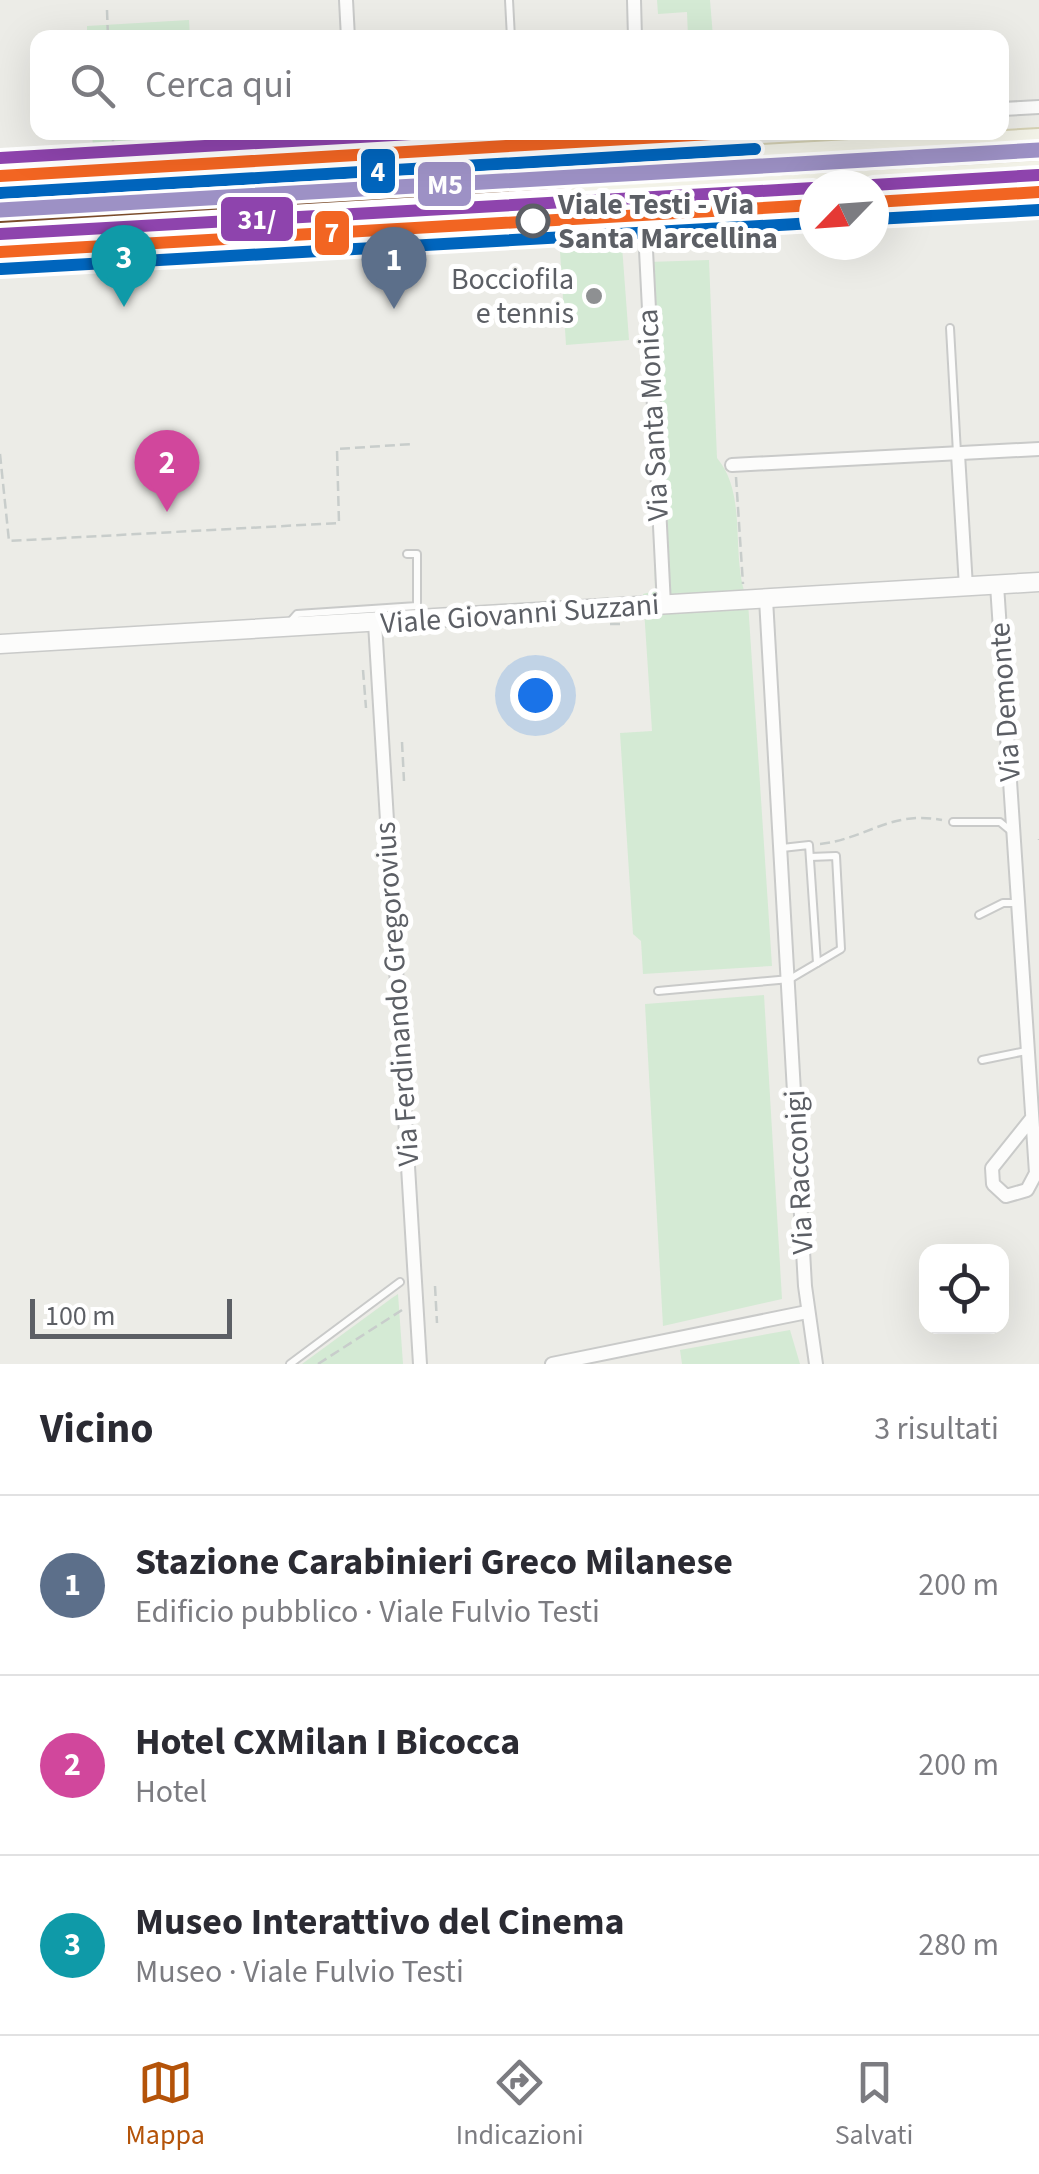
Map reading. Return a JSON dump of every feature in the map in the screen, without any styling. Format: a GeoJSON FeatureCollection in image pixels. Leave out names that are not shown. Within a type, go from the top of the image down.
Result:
{"type":"FeatureCollection","features":[{"type":"Feature","properties":{"kind":"main road"},"geometry":{"type":"LineString","coordinates":[[0,199],[1039,139]]}},
{"type":"Feature","properties":{"kind":"main road"},"geometry":{"type":"LineString","coordinates":[[642,161],[643,191]]}},
{"type":"Feature","properties":{"kind":"main road"},"geometry":{"type":"LineString","coordinates":[[0,230],[1039,171]]}},
{"type":"Feature","properties":{"kind":"street"},"geometry":{"type":"LineString","coordinates":[[346,0],[348,30]]}},
{"type":"Feature","properties":{"kind":"street"},"geometry":{"type":"LineString","coordinates":[[634,0],[635,30]]}},
{"type":"Feature","properties":{"kind":"street"},"geometry":{"type":"LineString","coordinates":[[1009,109],[1039,107]]}},
{"type":"Feature","properties":{"kind":"street"},"geometry":{"type":"LineString","coordinates":[[0,166],[329,140]]}},
{"type":"Feature","properties":{"kind":"street"},"geometry":{"type":"LineString","coordinates":[[641,140],[642,161]]}},
{"type":"Feature","properties":{"kind":"street","name":"Via Santa Monica"},"geometry":{"type":"LineString","coordinates":[[643,191],[664,605]]}},
{"type":"Feature","properties":{"kind":"street"},"geometry":{"type":"LineString","coordinates":[[889,211],[1039,202]]}},
{"type":"Feature","properties":{"kind":"street"},"geometry":{"type":"LineString","coordinates":[[0,264],[799,216]]}},
{"type":"Feature","properties":{"kind":"street"},"geometry":{"type":"LineString","coordinates":[[734,469],[1039,449]]}},
{"type":"Feature","properties":{"kind":"street"},"geometry":{"type":"LineString","coordinates":[[958,454],[966,587]]}},
{"type":"Feature","properties":{"kind":"street","name":"Viale Giovanni Suzzani"},"geometry":{"type":"LineString","coordinates":[[0,644],[1039,582]]}},
{"type":"Feature","properties":{"kind":"street","name":"Via Demonte"},"geometry":{"type":"LineString","coordinates":[[997,585],[1014,832],[1028,1051],[1032,1118],[1035,1178],[1021,1194],[1002,1194],[992,1180],[992,1168],[1032,1118]]}},
{"type":"Feature","properties":{"kind":"street","name":"Via Racconigi"},"geometry":{"type":"LineString","coordinates":[[766,599],[808,1312],[816,1364]]}},
{"type":"Feature","properties":{"kind":"street","name":"Via Ferdinando Gregorovius"},"geometry":{"type":"LineString","coordinates":[[375,623],[420,1364]]}},
{"type":"Feature","properties":{"kind":"street"},"geometry":{"type":"LineString","coordinates":[[552,1364],[808,1312]]}},
{"type":"Feature","properties":{"kind":"lane"},"geometry":{"type":"LineString","coordinates":[[509,0],[511,30]]}},
{"type":"Feature","properties":{"kind":"lane"},"geometry":{"type":"LineString","coordinates":[[950,328],[958,454]]}},
{"type":"Feature","properties":{"kind":"lane"},"geometry":{"type":"LineString","coordinates":[[284,628],[297,614],[417,606],[417,554],[407,554]]}},
{"type":"Feature","properties":{"kind":"lane"},"geometry":{"type":"LineString","coordinates":[[953,822],[1000,822],[1014,832]]}},
{"type":"Feature","properties":{"kind":"lane"},"geometry":{"type":"LineString","coordinates":[[782,848],[809,845],[817,963]]}},
{"type":"Feature","properties":{"kind":"lane"},"geometry":{"type":"LineString","coordinates":[[658,990],[790,979],[841,948],[836,856],[810,857]]}},
{"type":"Feature","properties":{"kind":"lane"},"geometry":{"type":"LineString","coordinates":[[979,915],[1004,903],[1018,903]]}},
{"type":"Feature","properties":{"kind":"lane"},"geometry":{"type":"LineString","coordinates":[[982,1060],[1028,1051]]}},
{"type":"Feature","properties":{"kind":"lane"},"geometry":{"type":"LineString","coordinates":[[290,1364],[400,1282]]}},
{"type":"Feature","properties":{"kind":"path"},"geometry":{"type":"LineString","coordinates":[[107,10],[108,30]]}},
{"type":"Feature","properties":{"kind":"path"},"geometry":{"type":"LineString","coordinates":[[112,140],[113,149]]}},
{"type":"Feature","properties":{"kind":"path"},"geometry":{"type":"LineString","coordinates":[[0,454],[9,541],[339,523],[336,449],[413,444]]}},
{"type":"Feature","properties":{"kind":"path"},"geometry":{"type":"LineString","coordinates":[[734,469],[744,586]]}},
{"type":"Feature","properties":{"kind":"path"},"geometry":{"type":"LineString","coordinates":[[363,670],[366,708]]}},
{"type":"Feature","properties":{"kind":"path"},"geometry":{"type":"LineString","coordinates":[[402,742],[404,782]]}},
{"type":"Feature","properties":{"kind":"path"},"geometry":{"type":"LineString","coordinates":[[809,845],[840,841],[887,820],[928,817],[953,822]]}},
{"type":"Feature","properties":{"kind":"path"},"geometry":{"type":"LineString","coordinates":[[434,1286],[437,1323]]}},
{"type":"Feature","properties":{"kind":"path"},"geometry":{"type":"LineString","coordinates":[[318,1364],[402,1310]]}},
{"type":"Feature","properties":{"kind":"green space"},"geometry":{"type":"Polygon","coordinates":[[[657,0],[710,0],[712,30],[688,30],[687,12],[658,14],[657,0]]]}},
{"type":"Feature","properties":{"kind":"green space"},"geometry":{"type":"Polygon","coordinates":[[[189,20],[190,30],[87,30],[87,26],[189,20]]]}},
{"type":"Feature","properties":{"kind":"green space"},"geometry":{"type":"Polygon","coordinates":[[[92,140],[196,140],[196,141],[93,147],[92,140]]]}},
{"type":"Feature","properties":{"kind":"green space","name":"Bocciofila e tennis"},"geometry":{"type":"Polygon","coordinates":[[[622,246],[629,340],[566,345],[560,251],[622,246]]]}},
{"type":"Feature","properties":{"kind":"green space"},"geometry":{"type":"Polygon","coordinates":[[[709,260],[717,458],[733,490],[740,566],[748,602],[772,966],[643,974],[641,941],[633,934],[620,733],[652,731],[643,594],[655,591],[648,262],[709,260]]]}},
{"type":"Feature","properties":{"kind":"green space"},"geometry":{"type":"Polygon","coordinates":[[[764,995],[782,1299],[663,1326],[645,1004],[764,995]]]}},
{"type":"Feature","properties":{"kind":"green space"},"geometry":{"type":"Polygon","coordinates":[[[398,1294],[403,1364],[302,1364],[392,1298],[398,1294]]]}},
{"type":"Feature","properties":{"kind":"green space"},"geometry":{"type":"Polygon","coordinates":[[[790,1330],[800,1364],[682,1364],[680,1350],[790,1330]]]}},
{"type":"Feature","properties":{"kind":"transit line","name":"31/"},"geometry":{"type":"LineString","coordinates":[[0,158],[308,140]]}},
{"type":"Feature","properties":{"kind":"transit line"},"geometry":{"type":"LineString","coordinates":[[0,166],[442,140]]}},
{"type":"Feature","properties":{"kind":"transit line","name":"7"},"geometry":{"type":"LineString","coordinates":[[0,176],[610,140]]}},
{"type":"Feature","properties":{"kind":"transit line","name":"4"},"geometry":{"type":"LineString","coordinates":[[1,193],[755,149]]}},
{"type":"Feature","properties":{"kind":"transit line","name":"M5"},"geometry":{"type":"LineString","coordinates":[[0,210],[1039,150]]}},
{"type":"Feature","properties":{"kind":"transit line","name":"31/"},"geometry":{"type":"LineString","coordinates":[[889,184],[1038,175]]}},
{"type":"Feature","properties":{"kind":"transit line"},"geometry":{"type":"LineString","coordinates":[[0,217],[565,182],[560,178],[2,211]]}},
{"type":"Feature","properties":{"kind":"transit line","name":"31/"},"geometry":{"type":"LineString","coordinates":[[0,234],[799,189]]}},
{"type":"Feature","properties":{"kind":"transit line","name":"7"},"geometry":{"type":"LineString","coordinates":[[889,201],[1039,192]]}},
{"type":"Feature","properties":{"kind":"transit line"},"geometry":{"type":"LineString","coordinates":[[889,211],[1039,202]]}},
{"type":"Feature","properties":{"kind":"transit line","name":"7"},"geometry":{"type":"LineString","coordinates":[[0,252],[799,206]]}},
{"type":"Feature","properties":{"kind":"transit line","name":"4"},"geometry":{"type":"LineString","coordinates":[[889,218],[1039,210]]}},
{"type":"Feature","properties":{"kind":"transit line"},"geometry":{"type":"LineString","coordinates":[[0,264],[799,216]]}},
{"type":"Feature","properties":{"kind":"transit line","name":"4"},"geometry":{"type":"LineString","coordinates":[[1,269],[799,224]]}},
{"type":"Feature","properties":{"kind":"place","name":"Viale Testi - Via Santa Marcellina"},"geometry":{"type":"Point","coordinates":[533,221]}},
{"type":"Feature","properties":{"kind":"place","name":"Bocciofila e tennis"},"geometry":{"type":"Point","coordinates":[594,296]}},
{"type":"Feature","properties":{"kind":"place","name":"Museo Interattivo del Cinema"},"geometry":{"type":"Point","coordinates":[124,307]}},
{"type":"Feature","properties":{"kind":"place","name":"Stazione Carabinieri Greco Milanese"},"geometry":{"type":"Point","coordinates":[394,309]}},
{"type":"Feature","properties":{"kind":"place","name":"Hotel CXMilan I Bicocca"},"geometry":{"type":"Point","coordinates":[167,512]}}]}
